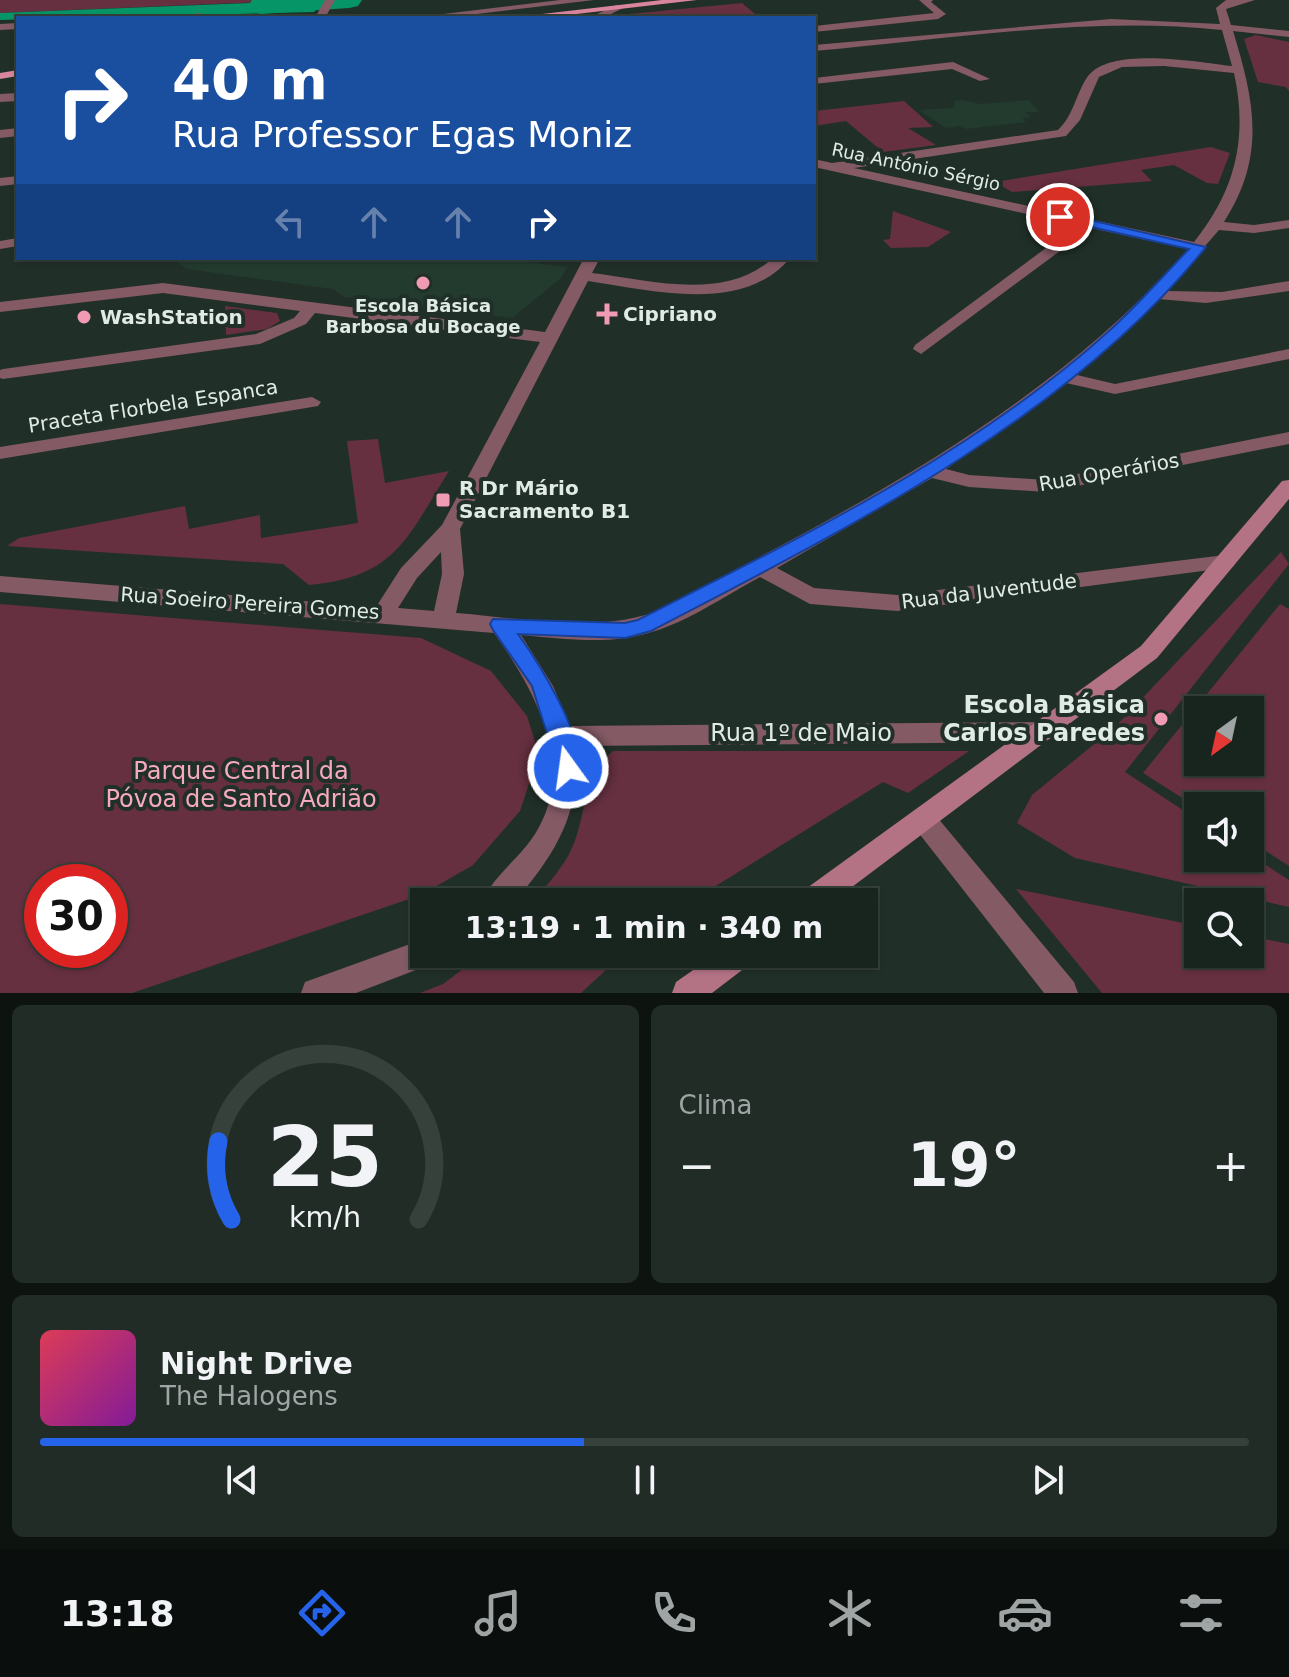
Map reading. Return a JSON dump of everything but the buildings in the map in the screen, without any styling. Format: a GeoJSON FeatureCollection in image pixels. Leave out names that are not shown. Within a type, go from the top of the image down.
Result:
{"type":"FeatureCollection","features":[{"type":"Feature","properties":{"kind":"main road"},"geometry":{"type":"LineString","coordinates":[[553,16],[692,0]]}},
{"type":"Feature","properties":{"kind":"street"},"geometry":{"type":"LineString","coordinates":[[325,16],[330,0]]}},
{"type":"Feature","properties":{"kind":"street"},"geometry":{"type":"LineString","coordinates":[[434,16],[589,0]]}},
{"type":"Feature","properties":{"kind":"street"},"geometry":{"type":"LineString","coordinates":[[816,29],[941,14],[923,1],[928,0]]}},
{"type":"Feature","properties":{"kind":"street"},"geometry":{"type":"LineString","coordinates":[[1226,27],[1221,8],[1224,4],[1250,0]]}},
{"type":"Feature","properties":{"kind":"street"},"geometry":{"type":"LineString","coordinates":[[599,16],[620,7]]}},
{"type":"Feature","properties":{"kind":"street"},"geometry":{"type":"LineString","coordinates":[[816,48],[1077,23],[1226,27],[1289,34]]}},
{"type":"Feature","properties":{"kind":"street","name":"Rua Soeiro Pereira Gomes"},"geometry":{"type":"LineString","coordinates":[[0,584],[384,613],[443,621],[625,631],[664,618],[928,471],[1063,376],[1155,294],[1215,225],[1238,180],[1246,152],[1248,108],[1241,70],[1226,27]]}},
{"type":"Feature","properties":{"kind":"street"},"geometry":{"type":"LineString","coordinates":[[832,167],[1062,133],[1077,119],[1093,77],[1111,66],[1154,63],[1241,70]]}},
{"type":"Feature","properties":{"kind":"street"},"geometry":{"type":"LineString","coordinates":[[816,81],[953,65],[984,79]]}},
{"type":"Feature","properties":{"kind":"street","name":"Rua António Sérgio"},"geometry":{"type":"LineString","coordinates":[[816,163],[1199,247]]}},
{"type":"Feature","properties":{"kind":"street"},"geometry":{"type":"LineString","coordinates":[[921,349],[1088,223]]}},
{"type":"Feature","properties":{"kind":"street"},"geometry":{"type":"LineString","coordinates":[[1215,225],[1254,229],[1289,224]]}},
{"type":"Feature","properties":{"kind":"street"},"geometry":{"type":"LineString","coordinates":[[384,613],[409,573],[450,529],[591,260]]}},
{"type":"Feature","properties":{"kind":"street"},"geometry":{"type":"LineString","coordinates":[[583,276],[703,289],[736,286],[759,278],[780,260]]}},
{"type":"Feature","properties":{"kind":"street"},"geometry":{"type":"LineString","coordinates":[[1155,294],[1201,301],[1289,286]]}},
{"type":"Feature","properties":{"kind":"street"},"geometry":{"type":"LineString","coordinates":[[0,307],[163,288],[549,338]]}},
{"type":"Feature","properties":{"kind":"street"},"geometry":{"type":"LineString","coordinates":[[3,374],[260,339],[300,321],[311,307]]}},
{"type":"Feature","properties":{"kind":"street"},"geometry":{"type":"LineString","coordinates":[[1063,376],[1096,387],[1115,389],[1289,354]]}},
{"type":"Feature","properties":{"kind":"street","name":"Praceta Florbela Espanca"},"geometry":{"type":"LineString","coordinates":[[0,453],[312,402]]}},
{"type":"Feature","properties":{"kind":"street","name":"Rua Operários"},"geometry":{"type":"LineString","coordinates":[[928,471],[969,481],[1047,486],[1289,438]]}},
{"type":"Feature","properties":{"kind":"street"},"geometry":{"type":"LineString","coordinates":[[829,888],[1149,652],[1289,486]]}},
{"type":"Feature","properties":{"kind":"street"},"geometry":{"type":"LineString","coordinates":[[443,621],[453,574],[450,529]]}},
{"type":"Feature","properties":{"kind":"street","name":"Rua da Juventude"},"geometry":{"type":"LineString","coordinates":[[759,567],[810,596],[897,603],[1225,562]]}},
{"type":"Feature","properties":{"kind":"street"},"geometry":{"type":"LineString","coordinates":[[500,624],[542,683],[561,736],[568,768],[555,823],[506,888]]}},
{"type":"Feature","properties":{"kind":"street","name":"Rua 1º de Maio"},"geometry":{"type":"LineString","coordinates":[[561,736],[1041,732]]}},
{"type":"Feature","properties":{"kind":"street"},"geometry":{"type":"LineString","coordinates":[[923,819],[1063,993]]}},
{"type":"Feature","properties":{"kind":"street"},"geometry":{"type":"LineString","coordinates":[[316,993],[410,958]]}},
{"type":"Feature","properties":{"kind":"street"},"geometry":{"type":"LineString","coordinates":[[687,993],[721,968]]}},
{"type":"Feature","properties":{"kind":"shaded area"},"geometry":{"type":"Polygon","coordinates":[[[324,0],[314,12],[16,16],[16,20],[0,20],[0,13],[324,0]]]}},
{"type":"Feature","properties":{"kind":"shaded area"},"geometry":{"type":"Polygon","coordinates":[[[1029,100],[1039,112],[1025,112],[1031,117],[1022,118],[1026,122],[966,129],[960,126],[946,128],[919,110],[954,108],[955,101],[981,104],[1029,100]]]}},
{"type":"Feature","properties":{"kind":"shaded area","name":"Escola Básica Barbosa du Bocage"},"geometry":{"type":"Polygon","coordinates":[[[173,260],[513,260],[567,267],[561,278],[512,318],[344,297],[333,289],[187,269],[173,260]]]}},
{"type":"Feature","properties":{"kind":"green space"},"geometry":{"type":"Polygon","coordinates":[[[0,0],[313,0],[0,13],[0,0]]]}},
{"type":"Feature","properties":{"kind":"green space"},"geometry":{"type":"Polygon","coordinates":[[[742,3],[758,16],[624,16],[742,3]]]}},
{"type":"Feature","properties":{"kind":"green space"},"geometry":{"type":"Polygon","coordinates":[[[1256,35],[1289,42],[1289,91],[1286,87],[1258,82],[1244,39],[1256,35]]]}},
{"type":"Feature","properties":{"kind":"green space"},"geometry":{"type":"Polygon","coordinates":[[[904,101],[933,127],[908,128],[936,145],[883,152],[846,121],[816,126],[816,111],[904,101]]]}},
{"type":"Feature","properties":{"kind":"green space"},"geometry":{"type":"Polygon","coordinates":[[[1211,147],[1230,153],[1218,184],[1207,183],[1174,165],[1141,170],[1152,181],[1012,192],[995,182],[1211,147]]]}},
{"type":"Feature","properties":{"kind":"green space"},"geometry":{"type":"Polygon","coordinates":[[[893,211],[951,232],[928,247],[891,248],[883,240],[890,239],[893,211]]]}},
{"type":"Feature","properties":{"kind":"green space"},"geometry":{"type":"Polygon","coordinates":[[[225,306],[277,313],[280,321],[267,329],[226,335],[225,306]]]}},
{"type":"Feature","properties":{"kind":"green space"},"geometry":{"type":"Polygon","coordinates":[[[378,439],[385,483],[449,471],[422,516],[396,550],[362,573],[338,581],[309,585],[283,564],[7,546],[19,538],[185,506],[189,529],[260,515],[261,538],[358,523],[347,441],[378,439]]]}},
{"type":"Feature","properties":{"kind":"green space"},"geometry":{"type":"Polygon","coordinates":[[[1281,552],[1289,564],[1125,772],[1184,811],[1184,872],[1264,872],[1264,864],[1289,880],[1289,907],[1264,901],[1264,888],[1206,888],[1075,858],[1017,823],[1032,795],[1115,727],[1281,552]]]}},
{"type":"Feature","properties":{"kind":"green space","name":"Parque Central da Póvoa de Santo Adrião"},"geometry":{"type":"Polygon","coordinates":[[[0,604],[421,638],[491,671],[527,716],[539,754],[520,811],[473,865],[433,888],[410,888],[410,899],[132,993],[0,993],[0,604]]]}},
{"type":"Feature","properties":{"kind":"green space"},"geometry":{"type":"Polygon","coordinates":[[[1280,604],[1289,609],[1289,866],[1264,850],[1264,792],[1184,792],[1184,799],[1143,773],[1184,722],[1184,776],[1264,776],[1264,696],[1205,696],[1280,604]]]}},
{"type":"Feature","properties":{"kind":"green space"},"geometry":{"type":"Polygon","coordinates":[[[613,751],[969,751],[908,793],[883,782],[713,888],[544,888],[574,843],[590,787],[603,761],[613,751]]]}},
{"type":"Feature","properties":{"kind":"green space"},"geometry":{"type":"Polygon","coordinates":[[[1016,889],[1184,923],[1184,968],[1264,968],[1264,939],[1289,944],[1289,993],[1102,993],[1016,889]]]}},
{"type":"Feature","properties":{"kind":"green space"},"geometry":{"type":"Polygon","coordinates":[[[464,968],[608,968],[581,993],[420,993],[443,984],[464,968]]]}},
{"type":"Feature","properties":{"kind":"waterway"},"geometry":{"type":"LineString","coordinates":[[261,6],[349,0]]}},
{"type":"Feature","properties":{"kind":"place","name":"Escola Básica Barbosa du Bocage"},"geometry":{"type":"Point","coordinates":[423,283]}},
{"type":"Feature","properties":{"kind":"place","name":"Cipriano"},"geometry":{"type":"Point","coordinates":[607,314]}},
{"type":"Feature","properties":{"kind":"place","name":"WashStation"},"geometry":{"type":"Point","coordinates":[84,317]}},
{"type":"Feature","properties":{"kind":"place","name":"R Dr Mário Sacramento B1"},"geometry":{"type":"Point","coordinates":[443,500]}},
{"type":"Feature","properties":{"kind":"place","name":"Escola Básica Carlos Paredes"},"geometry":{"type":"Point","coordinates":[1161,719]}},
{"type":"Feature","properties":{"kind":"route"},"geometry":{"type":"LineString","coordinates":[[568,768],[561,736],[542,683],[500,624],[562,630],[625,631],[644,626],[828,531],[987,433],[1063,376],[1114,334],[1199,247],[1060,217]]}}]}
